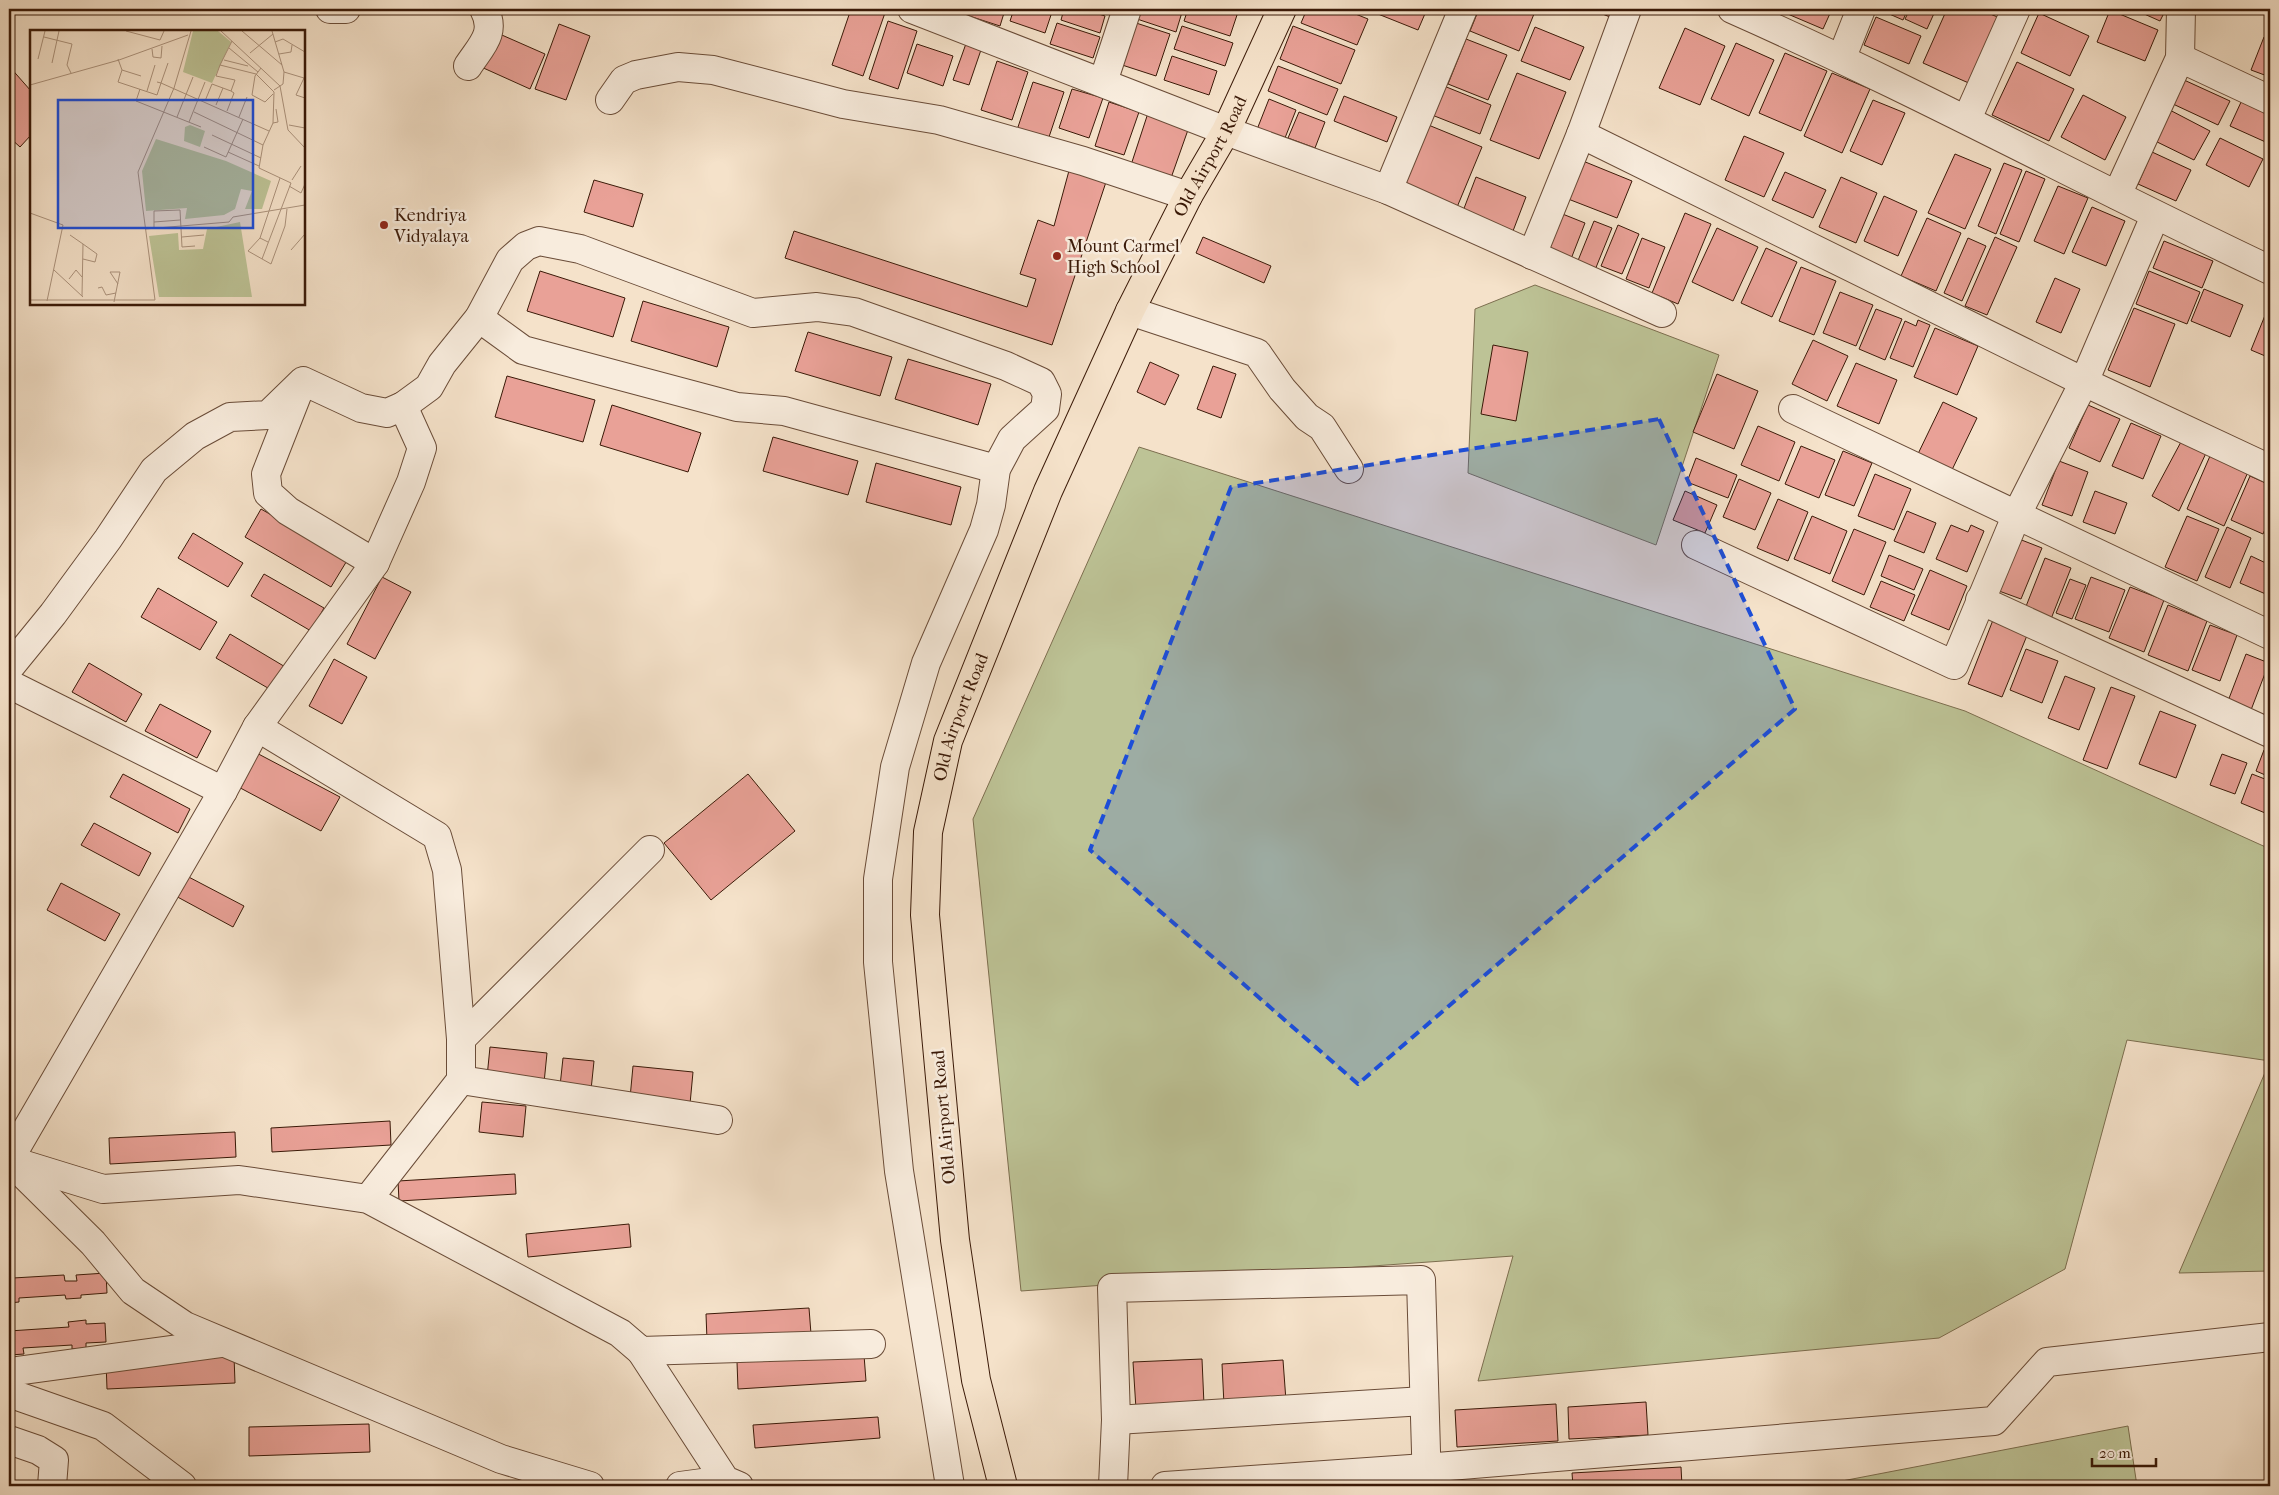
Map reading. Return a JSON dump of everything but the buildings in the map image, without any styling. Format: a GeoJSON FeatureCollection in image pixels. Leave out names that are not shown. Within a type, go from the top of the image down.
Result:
{"type":"FeatureCollection","features":[{"type":"Feature","properties":{"kind":"main road","name":"Old Airport Road"},"geometry":{"type":"LineString","coordinates":[[1003,1486],[976,1380],[955,1240],[925,915],[928,832],[948,741],[1048,491],[1130,311],[1188,196],[1226,130],[1282,9]]}},
{"type":"Feature","properties":{"kind":"street"},"geometry":{"type":"LineString","coordinates":[[330,9],[346,9]]}},
{"type":"Feature","properties":{"kind":"street"},"geometry":{"type":"LineString","coordinates":[[468,66],[490,32],[490,19],[484,9]]}},
{"type":"Feature","properties":{"kind":"street"},"geometry":{"type":"LineString","coordinates":[[912,9],[1388,190],[1662,313]]}},
{"type":"Feature","properties":{"kind":"street"},"geometry":{"type":"LineString","coordinates":[[1103,82],[1127,9]]}},
{"type":"Feature","properties":{"kind":"street"},"geometry":{"type":"LineString","coordinates":[[1388,190],[1464,9]]}},
{"type":"Feature","properties":{"kind":"street"},"geometry":{"type":"LineString","coordinates":[[1532,255],[1581,134],[1627,9]]}},
{"type":"Feature","properties":{"kind":"street"},"geometry":{"type":"LineString","coordinates":[[1732,9],[1842,57],[2155,216],[2270,270]]}},
{"type":"Feature","properties":{"kind":"street"},"geometry":{"type":"LineString","coordinates":[[1842,57],[1861,9]]}},
{"type":"Feature","properties":{"kind":"street"},"geometry":{"type":"LineString","coordinates":[[1967,120],[2016,9]]}},
{"type":"Feature","properties":{"kind":"street"},"geometry":{"type":"LineString","coordinates":[[2116,195],[2180,58],[2181,9]]}},
{"type":"Feature","properties":{"kind":"street"},"geometry":{"type":"LineString","coordinates":[[2180,58],[2270,100]]}},
{"type":"Feature","properties":{"kind":"street"},"geometry":{"type":"LineString","coordinates":[[610,100],[624,80],[636,75],[678,67],[713,70],[843,104],[932,118],[1083,161],[1188,196]]}},
{"type":"Feature","properties":{"kind":"street"},"geometry":{"type":"LineString","coordinates":[[1581,134],[2084,382],[2270,469]]}},
{"type":"Feature","properties":{"kind":"street"},"geometry":{"type":"LineString","coordinates":[[1696,545],[1954,665],[2017,514],[2084,382],[2155,216]]}},
{"type":"Feature","properties":{"kind":"street"},"geometry":{"type":"LineString","coordinates":[[303,381],[361,408],[387,413],[403,406],[429,387],[442,364],[479,318],[510,260],[526,246],[539,241],[580,249],[753,313],[817,307],[854,312],[1006,366],[1041,382],[1047,394],[1045,409],[1012,439],[996,469],[991,505],[984,530],[926,663],[895,767],[878,879],[878,962],[899,1171],[950,1486]]}},
{"type":"Feature","properties":{"kind":"street"},"geometry":{"type":"LineString","coordinates":[[1130,311],[1256,353],[1282,389],[1307,417],[1322,427],[1349,469]]}},
{"type":"Feature","properties":{"kind":"street"},"geometry":{"type":"LineString","coordinates":[[479,318],[523,350],[737,407],[784,410],[996,469]]}},
{"type":"Feature","properties":{"kind":"street"},"geometry":{"type":"LineString","coordinates":[[303,381],[266,474],[268,494],[288,510],[375,563]]}},
{"type":"Feature","properties":{"kind":"street"},"geometry":{"type":"LineString","coordinates":[[9,668],[53,614],[108,539],[154,470],[195,436],[230,417],[268,415],[303,381]]}},
{"type":"Feature","properties":{"kind":"street"},"geometry":{"type":"LineString","coordinates":[[9,1160],[223,791],[256,727],[375,563],[411,482],[422,448],[403,406]]}},
{"type":"Feature","properties":{"kind":"street"},"geometry":{"type":"LineString","coordinates":[[1793,409],[2270,634]]}},
{"type":"Feature","properties":{"kind":"street"},"geometry":{"type":"LineString","coordinates":[[1980,600],[2270,734]]}},
{"type":"Feature","properties":{"kind":"street"},"geometry":{"type":"LineString","coordinates":[[9,684],[223,791]]}},
{"type":"Feature","properties":{"kind":"street"},"geometry":{"type":"LineString","coordinates":[[256,727],[437,836],[447,870],[461,1039],[461,1080],[368,1199]]}},
{"type":"Feature","properties":{"kind":"street"},"geometry":{"type":"LineString","coordinates":[[461,1039],[650,850]]}},
{"type":"Feature","properties":{"kind":"street"},"geometry":{"type":"LineString","coordinates":[[461,1080],[718,1120]]}},
{"type":"Feature","properties":{"kind":"street"},"geometry":{"type":"LineString","coordinates":[[9,1160],[102,1189],[239,1180],[368,1199],[620,1333],[642,1351],[732,1483]]}},
{"type":"Feature","properties":{"kind":"street"},"geometry":{"type":"LineString","coordinates":[[9,1160],[93,1243],[133,1291],[185,1326],[501,1458],[590,1486]]}},
{"type":"Feature","properties":{"kind":"street"},"geometry":{"type":"LineString","coordinates":[[1113,1486],[1116,1420],[1112,1288],[1421,1280],[1426,1477]]}},
{"type":"Feature","properties":{"kind":"street"},"geometry":{"type":"LineString","coordinates":[[1166,1486],[1426,1477],[1994,1421],[2046,1362],[2270,1337]]}},
{"type":"Feature","properties":{"kind":"street"},"geometry":{"type":"LineString","coordinates":[[9,1372],[222,1342]]}},
{"type":"Feature","properties":{"kind":"street"},"geometry":{"type":"LineString","coordinates":[[642,1351],[871,1344]]}},
{"type":"Feature","properties":{"kind":"street"},"geometry":{"type":"LineString","coordinates":[[9,1393],[103,1426],[182,1486]]}},
{"type":"Feature","properties":{"kind":"street"},"geometry":{"type":"LineString","coordinates":[[1116,1420],[1424,1401]]}},
{"type":"Feature","properties":{"kind":"street"},"geometry":{"type":"LineString","coordinates":[[9,1440],[38,1450],[54,1460],[52,1486]]}},
{"type":"Feature","properties":{"kind":"street"},"geometry":{"type":"LineString","coordinates":[[680,1486],[732,1483]]}},
{"type":"Feature","properties":{"kind":"highlighted area"},"geometry":{"type":"Polygon","coordinates":[[[1659,419],[1795,709],[1358,1084],[1090,850],[1231,487],[1659,419]]]}},
{"type":"Feature","properties":{"kind":"green space"},"geometry":{"type":"Polygon","coordinates":[[[1535,285],[1719,355],[1656,545],[1468,473],[1475,309],[1535,285]]]}},
{"type":"Feature","properties":{"kind":"green space"},"geometry":{"type":"Polygon","coordinates":[[[1139,447],[1965,711],[2270,849],[2270,1061],[2127,1040],[2065,1269],[1939,1338],[1478,1381],[1513,1256],[1021,1291],[973,819],[1139,447]]]}},
{"type":"Feature","properties":{"kind":"green space"},"geometry":{"type":"Polygon","coordinates":[[[2270,1061],[2270,1271],[2179,1273],[2270,1061]]]}},
{"type":"Feature","properties":{"kind":"green space"},"geometry":{"type":"Polygon","coordinates":[[[2128,1426],[2137,1486],[1816,1486],[2128,1426]]]}},
{"type":"Feature","properties":{"kind":"place","name":"Kendriya Vidyalaya"},"geometry":{"type":"Point","coordinates":[384,225]}},
{"type":"Feature","properties":{"kind":"place","name":"Mount Carmel High School"},"geometry":{"type":"Point","coordinates":[1057,256]}}]}
